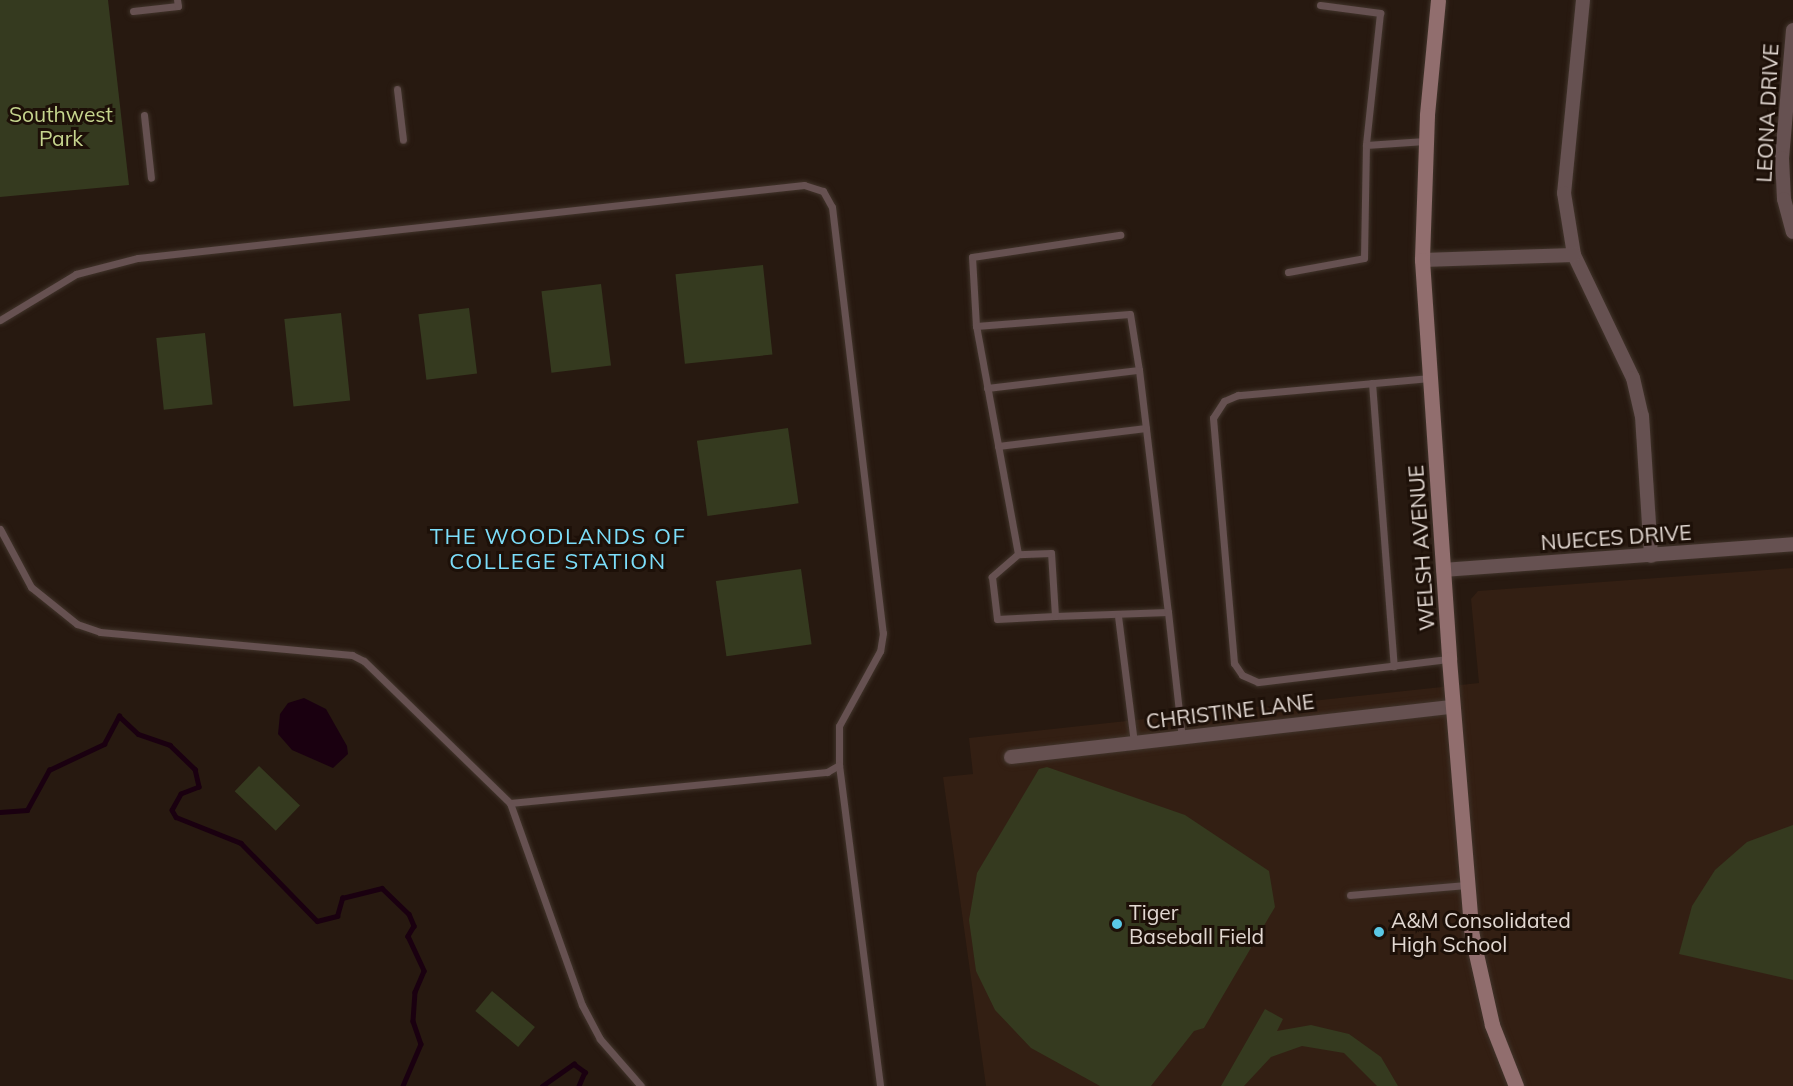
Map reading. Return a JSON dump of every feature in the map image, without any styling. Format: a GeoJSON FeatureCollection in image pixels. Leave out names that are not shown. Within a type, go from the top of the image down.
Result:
{"type":"FeatureCollection","features":[{"type":"Feature","properties":{"kind":"main road","name":"WELSH AVENUE"},"geometry":{"type":"LineString","coordinates":[[1438,0],[1425,141],[1422,260],[1449,659],[1466,885],[1483,990],[1515,1086]]}},
{"type":"Feature","properties":{"kind":"street"},"geometry":{"type":"LineString","coordinates":[[1583,0],[1564,193],[1574,255],[1633,378],[1642,416],[1651,556]]}},
{"type":"Feature","properties":{"kind":"street","name":"LEONA DRIVE"},"geometry":{"type":"LineString","coordinates":[[1793,30],[1782,158],[1784,199],[1793,232]]}},
{"type":"Feature","properties":{"kind":"street"},"geometry":{"type":"LineString","coordinates":[[1422,260],[1574,255]]}},
{"type":"Feature","properties":{"kind":"street","name":"NUECES DRIVE"},"geometry":{"type":"LineString","coordinates":[[1443,570],[1793,544]]}},
{"type":"Feature","properties":{"kind":"street","name":"CHRISTINE LANE"},"geometry":{"type":"LineString","coordinates":[[1011,757],[1453,707]]}},
{"type":"Feature","properties":{"kind":"lane"},"geometry":{"type":"LineString","coordinates":[[134,11],[178,6],[177,0]]}},
{"type":"Feature","properties":{"kind":"lane"},"geometry":{"type":"LineString","coordinates":[[1287,272],[1364,258],[1366,145],[1380,13],[1320,5]]}},
{"type":"Feature","properties":{"kind":"lane"},"geometry":{"type":"LineString","coordinates":[[397,89],[403,140]]}},
{"type":"Feature","properties":{"kind":"lane"},"geometry":{"type":"LineString","coordinates":[[144,115],[151,178]]}},
{"type":"Feature","properties":{"kind":"lane"},"geometry":{"type":"LineString","coordinates":[[1366,145],[1425,141]]}},
{"type":"Feature","properties":{"kind":"lane"},"geometry":{"type":"LineString","coordinates":[[0,320],[76,274],[138,258],[781,188],[823,191],[832,207],[883,633],[880,651],[839,726],[839,765],[880,1086]]}},
{"type":"Feature","properties":{"kind":"lane"},"geometry":{"type":"LineString","coordinates":[[1018,554],[976,326],[972,257],[1120,235]]}},
{"type":"Feature","properties":{"kind":"lane"},"geometry":{"type":"LineString","coordinates":[[976,326],[1131,314],[1182,738]]}},
{"type":"Feature","properties":{"kind":"lane"},"geometry":{"type":"LineString","coordinates":[[987,388],[1139,370]]}},
{"type":"Feature","properties":{"kind":"lane"},"geometry":{"type":"LineString","coordinates":[[1430,378],[1238,395],[1224,401],[1214,418],[1214,429],[1234,663],[1242,675],[1258,682],[1449,659]]}},
{"type":"Feature","properties":{"kind":"lane"},"geometry":{"type":"LineString","coordinates":[[1372,384],[1395,666]]}},
{"type":"Feature","properties":{"kind":"lane"},"geometry":{"type":"LineString","coordinates":[[998,446],[1146,428]]}},
{"type":"Feature","properties":{"kind":"lane"},"geometry":{"type":"LineString","coordinates":[[0,529],[31,587],[77,624],[100,632],[352,655],[510,803],[582,1005],[600,1039],[641,1086]]}},
{"type":"Feature","properties":{"kind":"lane"},"geometry":{"type":"LineString","coordinates":[[1055,616],[1051,553],[1018,554],[992,577],[997,619],[1118,616],[1168,612]]}},
{"type":"Feature","properties":{"kind":"lane"},"geometry":{"type":"LineString","coordinates":[[1118,616],[1134,743]]}},
{"type":"Feature","properties":{"kind":"lane"},"geometry":{"type":"LineString","coordinates":[[510,803],[815,773],[839,765]]}},
{"type":"Feature","properties":{"kind":"lane"},"geometry":{"type":"LineString","coordinates":[[1350,895],[1466,885]]}},
{"type":"Feature","properties":{"kind":"shaded area","name":"A&M Consolidated High School"},"geometry":{"type":"Polygon","coordinates":[[[1793,568],[1793,1086],[986,1086],[943,777],[973,774],[969,738],[1479,683],[1471,599],[1478,591],[1793,568]]]}},
{"type":"Feature","properties":{"kind":"shaded area"},"geometry":{"type":"Polygon","coordinates":[[[304,698],[326,709],[347,746],[348,754],[333,768],[292,750],[278,734],[280,714],[288,703],[304,698]]]}},
{"type":"Feature","properties":{"kind":"green space","name":"Southwest Park"},"geometry":{"type":"Polygon","coordinates":[[[0,0],[108,0],[129,185],[0,197],[0,0]]]}},
{"type":"Feature","properties":{"kind":"green space"},"geometry":{"type":"Polygon","coordinates":[[[763,265],[772,355],[685,364],[675,274],[763,265]]]}},
{"type":"Feature","properties":{"kind":"green space"},"geometry":{"type":"Polygon","coordinates":[[[601,284],[611,365],[551,373],[541,291],[601,284]]]}},
{"type":"Feature","properties":{"kind":"green space"},"geometry":{"type":"Polygon","coordinates":[[[469,308],[477,374],[426,380],[418,314],[469,308]]]}},
{"type":"Feature","properties":{"kind":"green space"},"geometry":{"type":"Polygon","coordinates":[[[341,313],[350,401],[294,406],[284,319],[341,313]]]}},
{"type":"Feature","properties":{"kind":"green space"},"geometry":{"type":"Polygon","coordinates":[[[205,333],[213,405],[164,410],[156,338],[205,333]]]}},
{"type":"Feature","properties":{"kind":"green space"},"geometry":{"type":"Polygon","coordinates":[[[788,428],[799,503],[707,516],[697,441],[788,428]]]}},
{"type":"Feature","properties":{"kind":"green space"},"geometry":{"type":"Polygon","coordinates":[[[801,569],[812,644],[726,656],[716,581],[801,569]]]}},
{"type":"Feature","properties":{"kind":"green space"},"geometry":{"type":"Polygon","coordinates":[[[259,766],[300,806],[276,831],[235,791],[259,766]]]}},
{"type":"Feature","properties":{"kind":"green space","name":"Tiger Baseball Field"},"geometry":{"type":"Polygon","coordinates":[[[1047,767],[1185,815],[1269,871],[1275,907],[1204,1028],[1194,1031],[1151,1086],[1100,1086],[1031,1048],[995,1010],[976,971],[969,920],[977,873],[1039,769],[1047,767]]]}},
{"type":"Feature","properties":{"kind":"green space"},"geometry":{"type":"Polygon","coordinates":[[[1793,825],[1793,980],[1679,954],[1692,906],[1715,870],[1747,842],[1793,825]]]}},
{"type":"Feature","properties":{"kind":"green space"},"geometry":{"type":"Polygon","coordinates":[[[492,991],[535,1027],[518,1047],[475,1011],[492,991]]]}},
{"type":"Feature","properties":{"kind":"green space"},"geometry":{"type":"Polygon","coordinates":[[[1265,1009],[1283,1019],[1277,1031],[1311,1025],[1349,1034],[1381,1057],[1398,1086],[1377,1086],[1344,1053],[1302,1046],[1271,1057],[1244,1086],[1221,1086],[1265,1009]]]}},
{"type":"Feature","properties":{"kind":"waterway"},"geometry":{"type":"LineString","coordinates":[[0,812],[27,810],[49,770],[104,744],[119,716],[138,734],[170,745],[195,769],[199,787],[181,794],[172,810],[176,817],[241,843],[317,921],[337,916],[342,898],[382,888],[409,914],[414,926],[408,936],[424,971],[415,992],[413,1021],[421,1044],[403,1086]]}},
{"type":"Feature","properties":{"kind":"waterway"},"geometry":{"type":"LineString","coordinates":[[542,1086],[574,1064],[585,1072],[579,1086]]}},
{"type":"Feature","properties":{"kind":"place","name":"Tiger Baseball Field"},"geometry":{"type":"Point","coordinates":[1117,924]}},
{"type":"Feature","properties":{"kind":"place","name":"A&M Consolidated High School"},"geometry":{"type":"Point","coordinates":[1379,932]}},
{"type":"Feature","properties":{"kind":"district","name":"THE WOODLANDS OF COLLEGE STATION"},"geometry":{"type":"Point","coordinates":[558,548]}}]}
